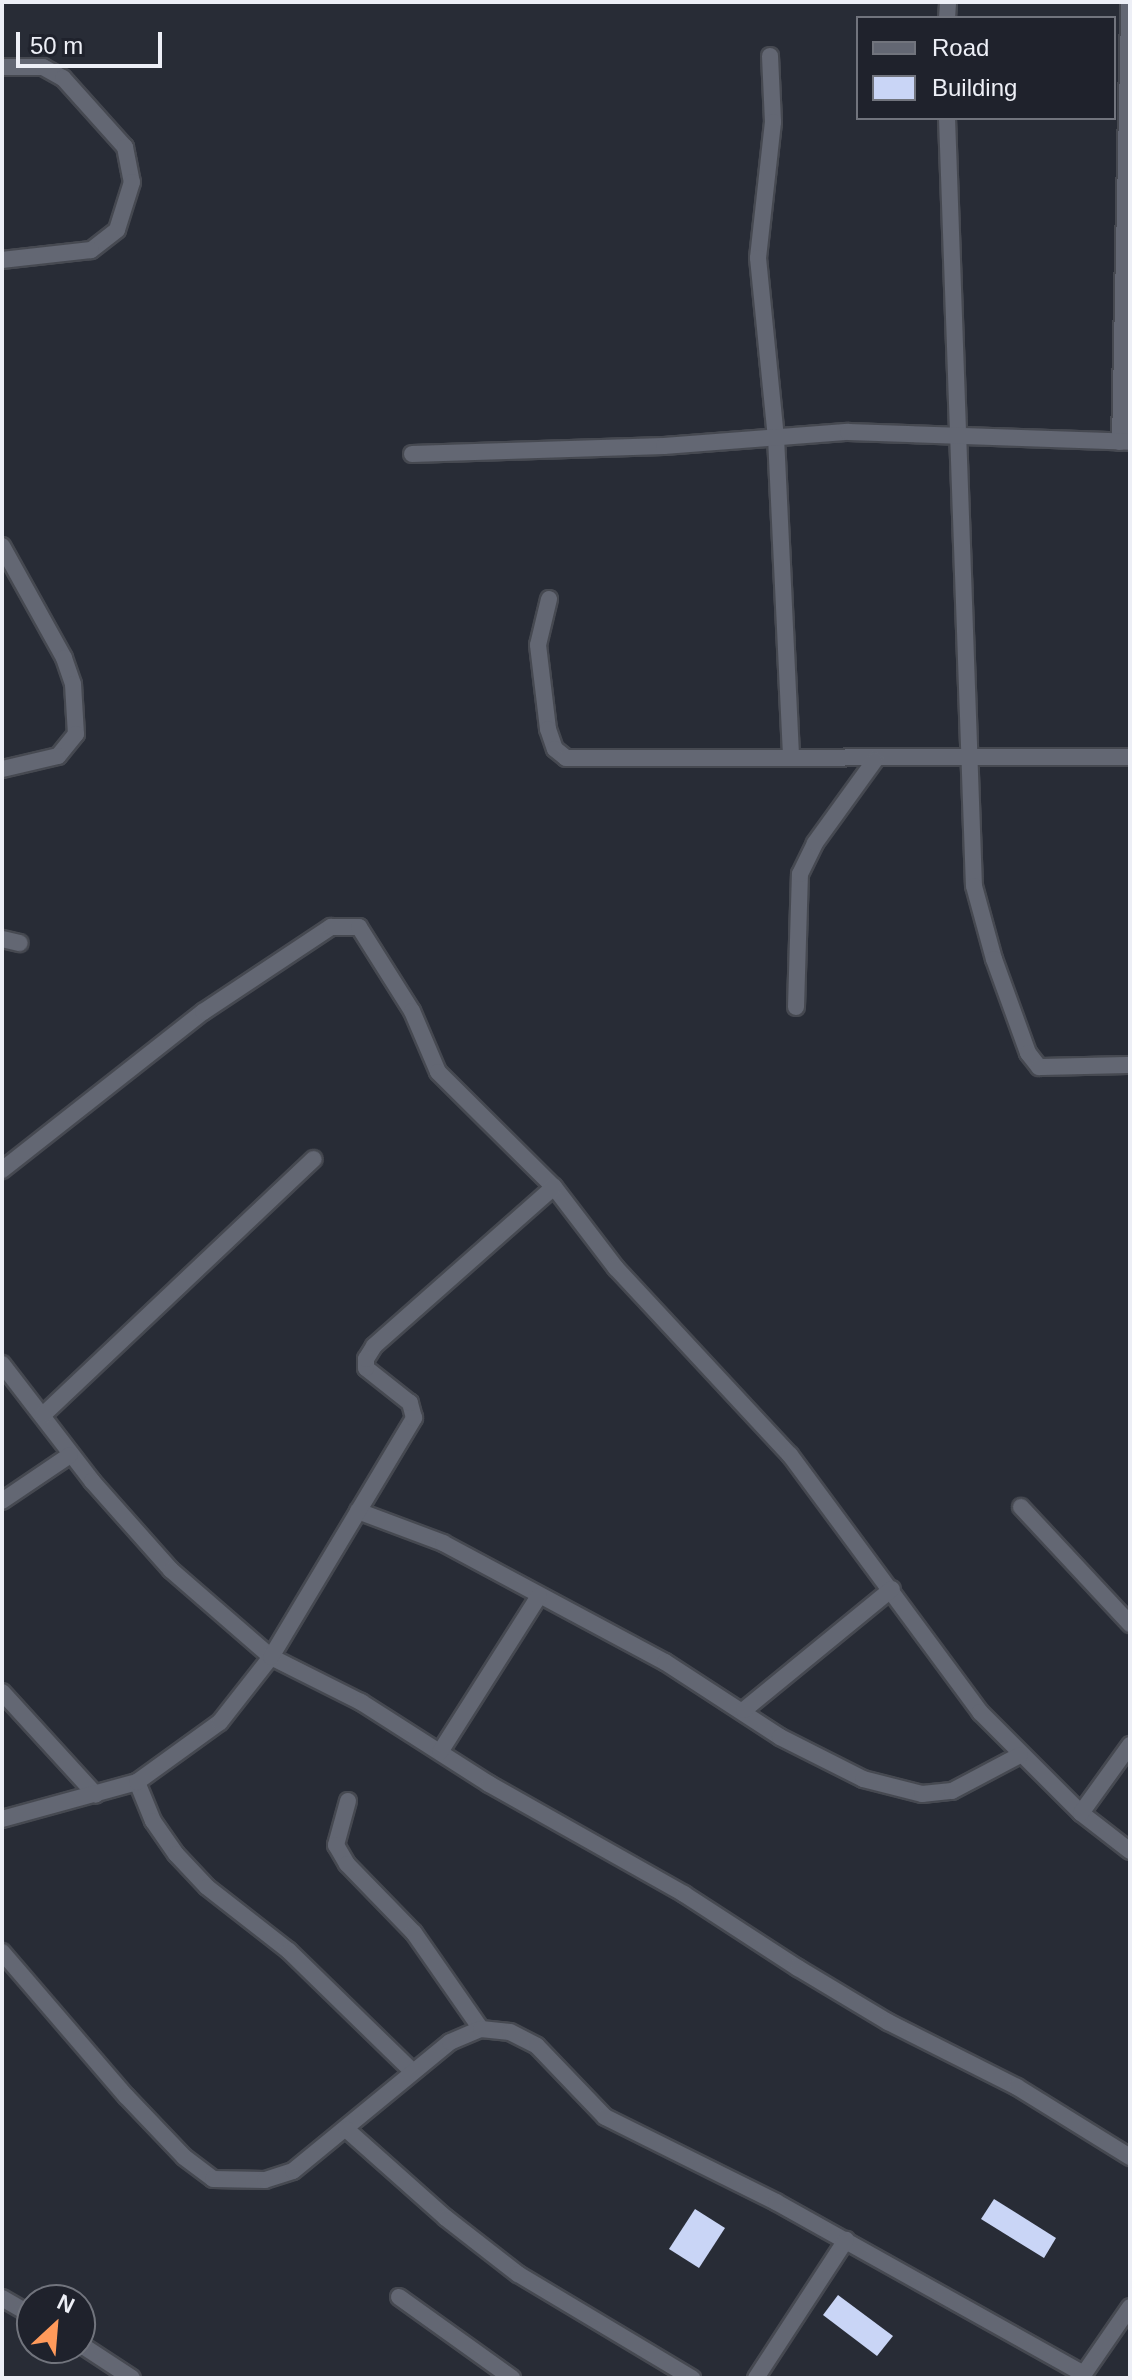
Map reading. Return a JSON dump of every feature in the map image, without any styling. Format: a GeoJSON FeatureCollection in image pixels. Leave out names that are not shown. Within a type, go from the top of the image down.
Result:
{"type":"FeatureCollection","features":[{"type":"Feature","properties":{"kind":"street"},"geometry":{"type":"LineString","coordinates":[[412,454],[664,446],[776,437],[961,432],[1125,442],[1129,2]]}},
{"type":"Feature","properties":{"kind":"street"},"geometry":{"type":"LineString","coordinates":[[770,56],[773,122],[758,258],[776,437],[791,758]]}},
{"type":"Feature","properties":{"kind":"street"},"geometry":{"type":"LineString","coordinates":[[2,67],[43,67],[63,78],[125,147],[132,182],[117,230],[91,250],[2,260]]}},
{"type":"Feature","properties":{"kind":"street"},"geometry":{"type":"LineString","coordinates":[[947,120],[961,432],[974,886],[1028,1053],[1039,1067],[1052,1070],[1130,1065]]}},
{"type":"Feature","properties":{"kind":"street"},"geometry":{"type":"LineString","coordinates":[[2,546],[64,658],[73,684],[76,734],[58,756],[2,769]]}},
{"type":"Feature","properties":{"kind":"street"},"geometry":{"type":"LineString","coordinates":[[549,599],[538,645],[548,729],[555,749],[566,758],[875,760],[970,755],[1130,757]]}},
{"type":"Feature","properties":{"kind":"street"},"geometry":{"type":"LineString","coordinates":[[796,1007],[800,874],[815,843],[875,760]]}},
{"type":"Feature","properties":{"kind":"street"},"geometry":{"type":"LineString","coordinates":[[2,1170],[203,1012],[331,927],[347,923],[359,927],[412,1011],[438,1072],[554,1187],[616,1268],[790,1455],[980,1712],[1081,1813],[1130,1851]]}},
{"type":"Feature","properties":{"kind":"street"},"geometry":{"type":"LineString","coordinates":[[2,939],[20,943]]}},
{"type":"Feature","properties":{"kind":"street"},"geometry":{"type":"LineString","coordinates":[[44,1414],[314,1159]]}},
{"type":"Feature","properties":{"kind":"street"},"geometry":{"type":"LineString","coordinates":[[2,1819],[137,1782],[220,1722],[271,1657],[416,1410],[366,1368],[366,1359],[554,1187]]}},
{"type":"Feature","properties":{"kind":"street"},"geometry":{"type":"LineString","coordinates":[[2,1364],[44,1414],[70,1455],[171,1570],[271,1657],[361,1702],[440,1752],[684,1894],[888,2022],[1017,2087],[1130,2157]]}},
{"type":"Feature","properties":{"kind":"street"},"geometry":{"type":"LineString","coordinates":[[2,1501],[70,1455]]}},
{"type":"Feature","properties":{"kind":"street"},"geometry":{"type":"LineString","coordinates":[[1021,1507],[1130,1624]]}},
{"type":"Feature","properties":{"kind":"street"},"geometry":{"type":"LineString","coordinates":[[358,1511],[443,1543],[744,1710],[821,1759],[863,1779],[922,1794],[952,1791],[1020,1755]]}},
{"type":"Feature","properties":{"kind":"street"},"geometry":{"type":"LineString","coordinates":[[744,1710],[892,1589]]}},
{"type":"Feature","properties":{"kind":"street"},"geometry":{"type":"LineString","coordinates":[[440,1752],[539,1596]]}},
{"type":"Feature","properties":{"kind":"street"},"geometry":{"type":"LineString","coordinates":[[2,1692],[96,1795]]}},
{"type":"Feature","properties":{"kind":"street"},"geometry":{"type":"LineString","coordinates":[[1081,1813],[1130,1745]]}},
{"type":"Feature","properties":{"kind":"street"},"geometry":{"type":"LineString","coordinates":[[137,1782],[153,1821],[176,1854],[207,1887],[289,1951],[411,2070]]}},
{"type":"Feature","properties":{"kind":"street"},"geometry":{"type":"LineString","coordinates":[[348,1801],[336,1845],[347,1864],[414,1933],[481,2029]]}},
{"type":"Feature","properties":{"kind":"street"},"geometry":{"type":"LineString","coordinates":[[2,1952],[126,2096],[184,2157],[213,2179],[265,2180],[293,2171],[346,2129],[411,2070],[450,2042],[481,2029],[510,2032],[537,2046],[605,2117],[846,2240],[1082,2376],[1130,2307]]}},
{"type":"Feature","properties":{"kind":"street"},"geometry":{"type":"LineString","coordinates":[[346,2129],[454,2226],[518,2274],[692,2378]]}},
{"type":"Feature","properties":{"kind":"street"},"geometry":{"type":"LineString","coordinates":[[756,2378],[846,2240]]}},
{"type":"Feature","properties":{"kind":"street"},"geometry":{"type":"LineString","coordinates":[[399,2297],[512,2378]]}},
{"type":"Feature","properties":{"kind":"street"},"geometry":{"type":"LineString","coordinates":[[96,2354],[132,2378]]}},
{"type":"Feature","properties":{"kind":"building"},"geometry":{"type":"Polygon","coordinates":[[[994,2199],[1056,2238],[1044,2258],[981,2219],[994,2199]]]}},
{"type":"Feature","properties":{"kind":"building"},"geometry":{"type":"Polygon","coordinates":[[[695,2209],[725,2228],[699,2268],[669,2249],[695,2209]]]}},
{"type":"Feature","properties":{"kind":"building"},"geometry":{"type":"Polygon","coordinates":[[[838,2295],[893,2336],[877,2356],[823,2315],[838,2295]]]}}]}
